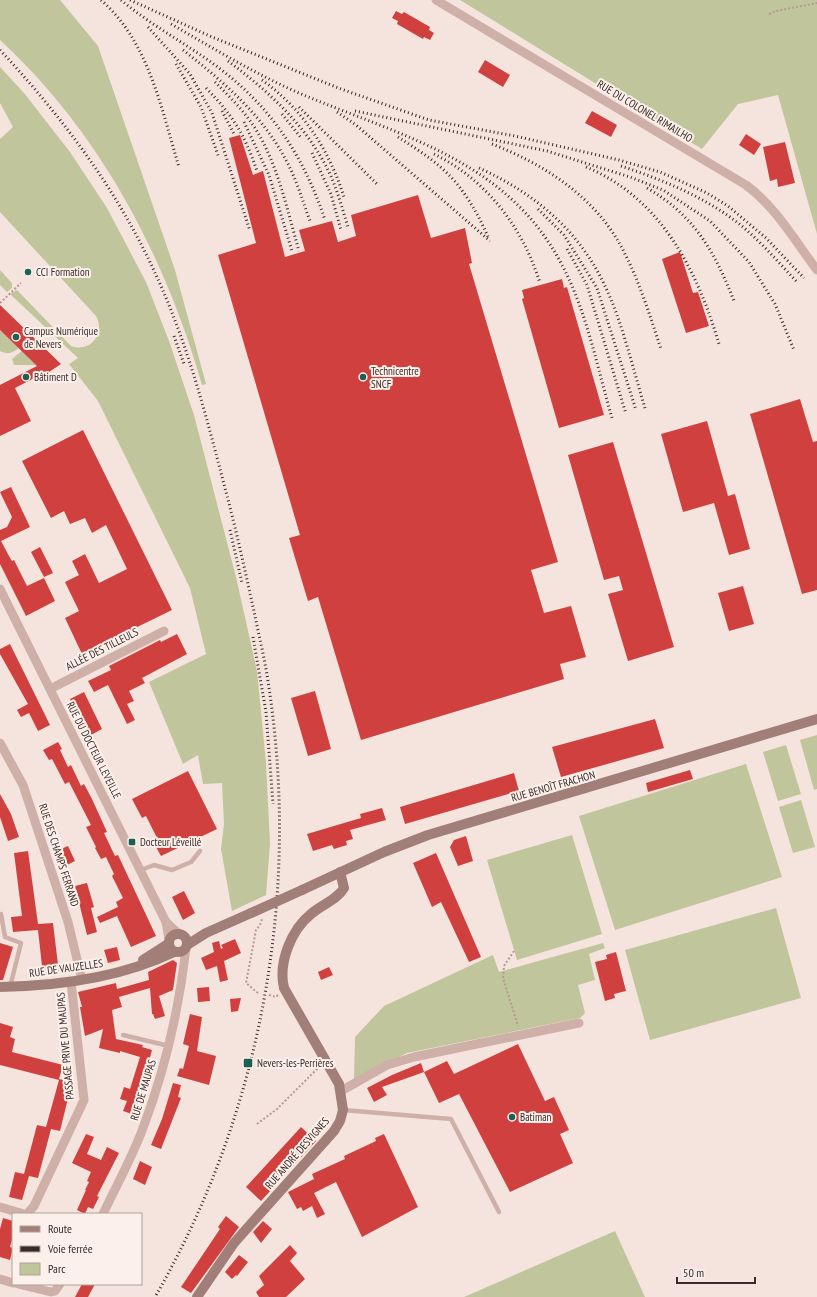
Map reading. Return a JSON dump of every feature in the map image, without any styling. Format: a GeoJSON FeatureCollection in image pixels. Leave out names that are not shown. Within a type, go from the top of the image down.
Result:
{"type":"FeatureCollection","features":[{"type":"Feature","properties":{"kind":"main road","name":"RUE BENOÎT FRACHON"},"geometry":{"type":"LineString","coordinates":[[178,944],[251,913],[384,852],[428,835],[817,719]]}},
{"type":"Feature","properties":{"kind":"main road","name":"RUE ANDRÉ DESVIGNES"},"geometry":{"type":"LineString","coordinates":[[197,1297],[234,1243],[334,1131],[340,1121],[343,1110],[339,1084],[284,988],[282,979],[290,941],[297,927],[310,914],[334,899],[344,888],[340,872]]}},
{"type":"Feature","properties":{"kind":"main road","name":"RUE DE VAUZELLES"},"geometry":{"type":"LineString","coordinates":[[5,987],[38,986],[82,980],[133,966],[178,944]]}},
{"type":"Feature","properties":{"kind":"street","name":"RUE DU COLONEL RIMAILHO"},"geometry":{"type":"LineString","coordinates":[[436,0],[746,185],[757,193],[774,212],[817,269]]}},
{"type":"Feature","properties":{"kind":"street","name":"RUE DU DOCTEUR LEVEILLE"},"geometry":{"type":"LineString","coordinates":[[0,590],[178,944]]}},
{"type":"Feature","properties":{"kind":"street","name":"ALLÉE DES TILLEULS"},"geometry":{"type":"LineString","coordinates":[[50,689],[164,631]]}},
{"type":"Feature","properties":{"kind":"street","name":"RUE DES CHAMPS FERRAND"},"geometry":{"type":"LineString","coordinates":[[0,743],[23,785],[68,922],[82,980]]}},
{"type":"Feature","properties":{"kind":"street","name":"RUE DE MAUPAS"},"geometry":{"type":"LineString","coordinates":[[103,1213],[143,1129],[169,1046],[175,1024],[184,966],[178,944]]}},
{"type":"Feature","properties":{"kind":"street","name":"PASSAGE PRIVE DU MAUPAS"},"geometry":{"type":"LineString","coordinates":[[28,1213],[34,1206],[84,1100],[71,982]]}},
{"type":"Feature","properties":{"kind":"street"},"geometry":{"type":"LineString","coordinates":[[341,1091],[387,1065],[414,1057],[578,1023]]}},
{"type":"Feature","properties":{"kind":"street"},"geometry":{"type":"LineString","coordinates":[[0,1207],[21,1213]]}},
{"type":"Feature","properties":{"kind":"street"},"geometry":{"type":"LineString","coordinates":[[0,1279],[12,1283]]}},
{"type":"Feature","properties":{"kind":"street"},"geometry":{"type":"LineString","coordinates":[[22,1285],[50,1292],[57,1291]]}},
{"type":"Feature","properties":{"kind":"lane"},"geometry":{"type":"LineString","coordinates":[[141,870],[154,865],[172,870],[191,862],[200,851]]}},
{"type":"Feature","properties":{"kind":"lane"},"geometry":{"type":"LineString","coordinates":[[1,914],[5,937],[21,943],[5,987]]}},
{"type":"Feature","properties":{"kind":"lane"},"geometry":{"type":"LineString","coordinates":[[123,1035],[169,1046]]}},
{"type":"Feature","properties":{"kind":"lane"},"geometry":{"type":"LineString","coordinates":[[343,1110],[451,1119],[498,1212]]}},
{"type":"Feature","properties":{"kind":"path"},"geometry":{"type":"LineString","coordinates":[[769,14],[776,11],[817,4]]}},
{"type":"Feature","properties":{"kind":"path"},"geometry":{"type":"LineString","coordinates":[[0,303],[21,283]]}},
{"type":"Feature","properties":{"kind":"path"},"geometry":{"type":"LineString","coordinates":[[256,930],[246,983],[258,993]]}},
{"type":"Feature","properties":{"kind":"path"},"geometry":{"type":"LineString","coordinates":[[514,951],[504,966],[504,978],[520,1035]]}},
{"type":"Feature","properties":{"kind":"path"},"geometry":{"type":"LineString","coordinates":[[268,995],[276,997]]}},
{"type":"Feature","properties":{"kind":"path"},"geometry":{"type":"LineString","coordinates":[[257,1124],[277,1109],[326,1060]]}},
{"type":"Feature","properties":{"kind":"green space"},"geometry":{"type":"Polygon","coordinates":[[[0,0],[60,0],[98,46],[175,270],[206,384],[202,385],[187,337],[169,290],[148,243],[125,199],[98,156],[69,115],[36,76],[0,40],[0,0]]]}},
{"type":"Feature","properties":{"kind":"green space"},"geometry":{"type":"Polygon","coordinates":[[[460,0],[817,0],[817,234],[778,95],[738,104],[702,149],[460,0]]]}},
{"type":"Feature","properties":{"kind":"green space"},"geometry":{"type":"Polygon","coordinates":[[[0,67],[24,93],[70,152],[107,208],[146,282],[169,341],[194,415],[236,577],[257,671],[266,763],[270,844],[266,895],[232,911],[221,849],[224,824],[222,783],[203,784],[198,755],[183,764],[149,682],[206,654],[190,588],[98,401],[69,364],[78,358],[10,294],[17,290],[71,346],[84,347],[90,344],[97,335],[99,323],[96,316],[0,212],[0,139],[13,127],[0,103],[0,67]]]}},
{"type":"Feature","properties":{"kind":"green space"},"geometry":{"type":"Polygon","coordinates":[[[0,270],[12,283],[12,288],[7,292],[0,285],[0,270]]]}},
{"type":"Feature","properties":{"kind":"green space"},"geometry":{"type":"Polygon","coordinates":[[[0,330],[19,348],[10,353],[0,351],[0,330]]]}},
{"type":"Feature","properties":{"kind":"green space"},"geometry":{"type":"Polygon","coordinates":[[[22,351],[36,365],[14,365],[12,359],[22,351]]]}},
{"type":"Feature","properties":{"kind":"green space"},"geometry":{"type":"Polygon","coordinates":[[[817,735],[817,789],[814,790],[800,740],[817,735]]]}},
{"type":"Feature","properties":{"kind":"green space"},"geometry":{"type":"Polygon","coordinates":[[[786,745],[801,794],[778,801],[763,752],[786,745]]]}},
{"type":"Feature","properties":{"kind":"green space"},"geometry":{"type":"Polygon","coordinates":[[[746,764],[782,877],[615,930],[579,816],[746,764]]]}},
{"type":"Feature","properties":{"kind":"green space"},"geometry":{"type":"Polygon","coordinates":[[[801,800],[815,847],[793,853],[779,807],[801,800]]]}},
{"type":"Feature","properties":{"kind":"green space"},"geometry":{"type":"Polygon","coordinates":[[[572,835],[602,934],[517,960],[487,860],[572,835]]]}},
{"type":"Feature","properties":{"kind":"green space"},"geometry":{"type":"Polygon","coordinates":[[[776,908],[801,998],[650,1040],[625,950],[776,908]]]}},
{"type":"Feature","properties":{"kind":"green space"},"geometry":{"type":"Polygon","coordinates":[[[603,943],[605,948],[589,954],[595,980],[578,985],[585,1013],[580,1018],[407,1053],[354,1079],[355,1037],[384,1006],[493,955],[499,972],[603,943]]]}},
{"type":"Feature","properties":{"kind":"green space"},"geometry":{"type":"Polygon","coordinates":[[[615,1231],[645,1297],[464,1297],[615,1231]]]}},
{"type":"Feature","properties":{"kind":"building"},"geometry":{"type":"Polygon","coordinates":[[[396,11],[402,14],[404,12],[430,27],[429,30],[434,33],[430,40],[424,37],[423,39],[397,24],[398,21],[392,18],[396,11]]]}},
{"type":"Feature","properties":{"kind":"building"},"geometry":{"type":"Polygon","coordinates":[[[485,60],[510,75],[503,87],[478,72],[485,60]]]}},
{"type":"Feature","properties":{"kind":"building"},"geometry":{"type":"Polygon","coordinates":[[[592,111],[617,125],[611,137],[585,123],[592,111]]]}},
{"type":"Feature","properties":{"kind":"building"},"geometry":{"type":"Polygon","coordinates":[[[746,134],[761,144],[754,155],[739,145],[746,134]]]}},
{"type":"Feature","properties":{"kind":"building","name":"Technicentre SNCF"},"geometry":{"type":"Polygon","coordinates":[[[240,135],[253,175],[263,171],[285,257],[305,251],[299,230],[332,221],[338,242],[356,236],[351,215],[418,195],[431,238],[465,228],[472,263],[469,264],[558,562],[531,570],[544,613],[571,606],[586,657],[560,664],[564,679],[361,740],[318,597],[308,601],[289,538],[300,535],[218,255],[256,243],[229,138],[240,135]]]}},
{"type":"Feature","properties":{"kind":"building"},"geometry":{"type":"Polygon","coordinates":[[[785,142],[795,183],[778,187],[777,179],[770,181],[763,147],[785,142]]]}},
{"type":"Feature","properties":{"kind":"building"},"geometry":{"type":"Polygon","coordinates":[[[680,252],[693,293],[698,292],[709,326],[686,333],[662,259],[680,252]]]}},
{"type":"Feature","properties":{"kind":"building"},"geometry":{"type":"Polygon","coordinates":[[[562,279],[564,288],[567,287],[604,415],[559,428],[522,299],[524,298],[522,290],[562,279]]]}},
{"type":"Feature","properties":{"kind":"building"},"geometry":{"type":"Polygon","coordinates":[[[0,305],[61,364],[46,374],[44,373],[15,388],[31,421],[0,436],[0,385],[37,366],[0,330],[0,305]]]}},
{"type":"Feature","properties":{"kind":"building"},"geometry":{"type":"Polygon","coordinates":[[[800,399],[813,442],[817,441],[817,590],[802,594],[750,414],[800,399]]]}},
{"type":"Feature","properties":{"kind":"building"},"geometry":{"type":"Polygon","coordinates":[[[707,421],[728,496],[735,494],[750,549],[729,555],[714,503],[683,512],[661,434],[707,421]]]}},
{"type":"Feature","properties":{"kind":"building"},"geometry":{"type":"Polygon","coordinates":[[[83,430],[172,610],[82,654],[65,618],[79,611],[65,582],[79,575],[72,561],[85,554],[99,583],[127,569],[106,525],[92,533],[85,518],[70,524],[64,511],[51,518],[22,461],[83,430]]]}},
{"type":"Feature","properties":{"kind":"building"},"geometry":{"type":"Polygon","coordinates":[[[613,442],[674,647],[628,661],[608,594],[623,590],[619,576],[604,580],[568,455],[613,442]]]}},
{"type":"Feature","properties":{"kind":"building"},"geometry":{"type":"Polygon","coordinates":[[[11,487],[30,527],[1,541],[12,561],[14,560],[27,586],[44,578],[55,601],[26,616],[0,564],[0,530],[7,527],[12,517],[0,492],[11,487]]]}},
{"type":"Feature","properties":{"kind":"building"},"geometry":{"type":"Polygon","coordinates":[[[40,547],[53,573],[44,577],[31,552],[40,547]]]}},
{"type":"Feature","properties":{"kind":"building"},"geometry":{"type":"Polygon","coordinates":[[[743,586],[754,624],[729,631],[718,593],[743,586]]]}},
{"type":"Feature","properties":{"kind":"building"},"geometry":{"type":"Polygon","coordinates":[[[177,634],[187,654],[142,678],[145,683],[129,691],[134,701],[127,704],[135,720],[127,724],[108,685],[94,692],[88,681],[111,670],[109,666],[160,640],[161,642],[177,634]]]}},
{"type":"Feature","properties":{"kind":"building"},"geometry":{"type":"Polygon","coordinates":[[[10,644],[50,725],[38,731],[29,713],[21,717],[17,710],[28,704],[0,654],[0,649],[10,644]]]}},
{"type":"Feature","properties":{"kind":"building"},"geometry":{"type":"Polygon","coordinates":[[[315,691],[331,749],[308,756],[291,698],[315,691]]]}},
{"type":"Feature","properties":{"kind":"building"},"geometry":{"type":"Polygon","coordinates":[[[84,692],[102,729],[91,735],[75,705],[73,706],[70,699],[84,692]]]}},
{"type":"Feature","properties":{"kind":"building"},"geometry":{"type":"Polygon","coordinates":[[[655,719],[664,748],[561,777],[552,747],[655,719]]]}},
{"type":"Feature","properties":{"kind":"building"},"geometry":{"type":"Polygon","coordinates":[[[58,742],[68,767],[71,765],[81,786],[84,784],[92,799],[107,832],[104,833],[115,856],[118,855],[156,936],[131,947],[117,916],[100,923],[97,917],[118,907],[116,902],[123,898],[112,876],[114,874],[106,857],[101,859],[95,848],[96,847],[86,827],[91,825],[69,782],[65,784],[52,759],[49,760],[43,750],[58,742]]]}},
{"type":"Feature","properties":{"kind":"building"},"geometry":{"type":"Polygon","coordinates":[[[690,770],[693,779],[648,792],[646,783],[690,770]]]}},
{"type":"Feature","properties":{"kind":"building"},"geometry":{"type":"Polygon","coordinates":[[[188,771],[217,829],[161,856],[156,847],[160,844],[146,816],[142,818],[132,799],[188,771]]]}},
{"type":"Feature","properties":{"kind":"building"},"geometry":{"type":"Polygon","coordinates":[[[514,773],[519,791],[405,824],[400,807],[514,773]]]}},
{"type":"Feature","properties":{"kind":"building"},"geometry":{"type":"Polygon","coordinates":[[[0,794],[11,814],[19,837],[8,841],[0,817],[0,794]]]}},
{"type":"Feature","properties":{"kind":"building"},"geometry":{"type":"Polygon","coordinates":[[[382,808],[386,820],[350,830],[353,839],[346,841],[347,845],[334,849],[332,845],[313,851],[307,834],[361,818],[360,814],[382,808]]]}},
{"type":"Feature","properties":{"kind":"building"},"geometry":{"type":"Polygon","coordinates":[[[466,836],[473,861],[458,866],[450,847],[454,840],[466,836]]]}},
{"type":"Feature","properties":{"kind":"building"},"geometry":{"type":"Polygon","coordinates":[[[68,846],[75,861],[59,869],[54,852],[68,846]]]}},
{"type":"Feature","properties":{"kind":"building"},"geometry":{"type":"Polygon","coordinates":[[[28,851],[38,924],[53,923],[59,973],[43,975],[38,930],[13,932],[11,917],[22,916],[14,853],[28,851]]]}},
{"type":"Feature","properties":{"kind":"building"},"geometry":{"type":"Polygon","coordinates":[[[436,853],[481,957],[469,962],[441,902],[432,907],[413,863],[436,853]]]}},
{"type":"Feature","properties":{"kind":"building"},"geometry":{"type":"Polygon","coordinates":[[[87,883],[94,907],[91,908],[97,932],[87,935],[75,886],[87,883]]]}},
{"type":"Feature","properties":{"kind":"building"},"geometry":{"type":"Polygon","coordinates":[[[184,891],[195,913],[183,920],[172,897],[184,891]]]}},
{"type":"Feature","properties":{"kind":"building"},"geometry":{"type":"Polygon","coordinates":[[[235,939],[241,953],[224,961],[228,980],[220,982],[217,966],[206,970],[201,958],[214,952],[212,943],[219,941],[221,949],[223,948],[221,945],[235,939]]]}},
{"type":"Feature","properties":{"kind":"building"},"geometry":{"type":"Polygon","coordinates":[[[0,943],[13,947],[3,980],[0,980],[0,943]]]}},
{"type":"Feature","properties":{"kind":"building"},"geometry":{"type":"Polygon","coordinates":[[[117,947],[120,960],[108,963],[104,950],[117,947]]]}},
{"type":"Feature","properties":{"kind":"building"},"geometry":{"type":"Polygon","coordinates":[[[616,952],[626,991],[614,994],[615,998],[605,1001],[595,962],[607,959],[606,955],[616,952]]]}},
{"type":"Feature","properties":{"kind":"building"},"geometry":{"type":"Polygon","coordinates":[[[173,960],[177,963],[173,990],[159,996],[165,1016],[155,1019],[152,1014],[150,988],[119,997],[122,1007],[112,1010],[116,1039],[143,1045],[142,1047],[152,1050],[135,1115],[123,1111],[127,1101],[120,1099],[124,1087],[130,1089],[140,1057],[120,1051],[120,1053],[99,1048],[103,1029],[85,1036],[80,1007],[82,1007],[78,992],[116,983],[117,989],[149,980],[148,972],[173,960]]]}},
{"type":"Feature","properties":{"kind":"building"},"geometry":{"type":"Polygon","coordinates":[[[329,967],[333,975],[321,980],[318,972],[329,967]]]}},
{"type":"Feature","properties":{"kind":"building"},"geometry":{"type":"Polygon","coordinates":[[[209,987],[210,1001],[198,1002],[197,988],[209,987]]]}},
{"type":"Feature","properties":{"kind":"building"},"geometry":{"type":"Polygon","coordinates":[[[241,998],[238,1011],[231,1012],[230,999],[241,998]]]}},
{"type":"Feature","properties":{"kind":"building"},"geometry":{"type":"Polygon","coordinates":[[[190,1014],[202,1017],[197,1051],[216,1056],[209,1085],[177,1076],[180,1068],[183,1069],[189,1046],[183,1044],[190,1014]]]}},
{"type":"Feature","properties":{"kind":"building"},"geometry":{"type":"Polygon","coordinates":[[[0,1023],[13,1027],[10,1037],[15,1039],[12,1052],[63,1065],[59,1079],[72,1082],[60,1131],[51,1129],[38,1178],[29,1176],[22,1200],[9,1197],[15,1172],[24,1174],[37,1125],[46,1127],[59,1080],[0,1065],[0,1023]]]}},
{"type":"Feature","properties":{"kind":"building","name":"Batiman"},"geometry":{"type":"Polygon","coordinates":[[[518,1044],[545,1101],[554,1097],[569,1130],[560,1134],[573,1163],[510,1192],[459,1094],[439,1103],[424,1072],[447,1061],[454,1074],[518,1044]]]}},
{"type":"Feature","properties":{"kind":"building"},"geometry":{"type":"Polygon","coordinates":[[[421,1063],[424,1072],[382,1087],[387,1095],[374,1102],[367,1088],[392,1075],[421,1063]]]}},
{"type":"Feature","properties":{"kind":"building"},"geometry":{"type":"Polygon","coordinates":[[[173,1083],[181,1085],[178,1097],[181,1098],[161,1149],[151,1145],[162,1119],[173,1083]]]}},
{"type":"Feature","properties":{"kind":"building"},"geometry":{"type":"Polygon","coordinates":[[[301,1127],[316,1141],[261,1201],[246,1187],[301,1127]]]}},
{"type":"Feature","properties":{"kind":"building"},"geometry":{"type":"Polygon","coordinates":[[[86,1134],[94,1137],[87,1154],[101,1160],[107,1147],[119,1153],[97,1196],[99,1197],[93,1209],[88,1207],[85,1213],[77,1210],[89,1182],[87,1181],[91,1172],[72,1163],[86,1134]]]}},
{"type":"Feature","properties":{"kind":"building"},"geometry":{"type":"Polygon","coordinates":[[[384,1134],[418,1207],[362,1237],[336,1182],[314,1193],[325,1214],[317,1218],[312,1206],[303,1211],[301,1207],[297,1209],[288,1192],[314,1179],[312,1174],[345,1159],[344,1156],[376,1141],[375,1138],[384,1134]]]}},
{"type":"Feature","properties":{"kind":"building"},"geometry":{"type":"Polygon","coordinates":[[[140,1161],[152,1167],[145,1185],[133,1179],[140,1161]]]}},
{"type":"Feature","properties":{"kind":"building"},"geometry":{"type":"Polygon","coordinates":[[[226,1216],[239,1227],[191,1293],[181,1287],[220,1229],[218,1227],[226,1216]]]}},
{"type":"Feature","properties":{"kind":"building"},"geometry":{"type":"Polygon","coordinates":[[[3,1218],[12,1221],[12,1240],[10,1247],[12,1248],[12,1252],[10,1260],[0,1257],[0,1229],[3,1218]]]}},
{"type":"Feature","properties":{"kind":"building"},"geometry":{"type":"Polygon","coordinates":[[[263,1221],[272,1229],[261,1243],[253,1232],[263,1221]]]}},
{"type":"Feature","properties":{"kind":"building"},"geometry":{"type":"Polygon","coordinates":[[[290,1245],[297,1253],[290,1261],[305,1279],[286,1297],[259,1297],[256,1292],[264,1285],[259,1276],[290,1245]]]}},
{"type":"Feature","properties":{"kind":"building"},"geometry":{"type":"Polygon","coordinates":[[[239,1255],[248,1262],[237,1276],[236,1275],[232,1279],[225,1272],[239,1255]]]}},
{"type":"Feature","properties":{"kind":"building"},"geometry":{"type":"Polygon","coordinates":[[[81,1285],[94,1285],[88,1297],[75,1297],[81,1285]]]}},
{"type":"Feature","properties":{"kind":"railway"},"geometry":{"type":"LineString","coordinates":[[101,0],[117,17],[131,36],[142,56],[159,99],[179,167]]}},
{"type":"Feature","properties":{"kind":"railway"},"geometry":{"type":"LineString","coordinates":[[121,0],[219,68],[238,83],[255,100],[284,135],[296,155],[317,197],[325,220]]}},
{"type":"Feature","properties":{"kind":"railway"},"geometry":{"type":"LineString","coordinates":[[130,0],[212,37],[341,89],[429,120],[515,136],[619,160],[660,172],[707,193],[728,206],[766,238],[804,278]]}},
{"type":"Feature","properties":{"kind":"railway"},"geometry":{"type":"LineString","coordinates":[[171,24],[266,78],[299,93],[412,138],[448,155],[481,175],[512,199],[539,229],[562,265],[571,283],[591,340],[612,418]]}},
{"type":"Feature","properties":{"kind":"railway"},"geometry":{"type":"LineString","coordinates":[[148,27],[190,74],[212,113],[250,231]]}},
{"type":"Feature","properties":{"kind":"railway"},"geometry":{"type":"LineString","coordinates":[[0,50],[46,102],[107,185],[141,244],[156,275],[178,328],[212,437],[238,538],[267,675],[277,755],[279,836],[275,917],[265,996],[247,1074],[223,1151],[192,1225],[155,1297]]}},
{"type":"Feature","properties":{"kind":"railway"},"geometry":{"type":"LineString","coordinates":[[183,50],[229,88],[256,116],[268,132],[289,166],[298,186],[310,221]]}},
{"type":"Feature","properties":{"kind":"railway"},"geometry":{"type":"LineString","coordinates":[[228,61],[257,84],[297,123],[319,153],[331,177],[348,227]]}},
{"type":"Feature","properties":{"kind":"railway"},"geometry":{"type":"LineString","coordinates":[[176,64],[201,107],[219,158]]}},
{"type":"Feature","properties":{"kind":"railway"},"geometry":{"type":"LineString","coordinates":[[262,80],[277,91],[290,104],[313,132],[331,163],[344,197]]}},
{"type":"Feature","properties":{"kind":"railway"},"geometry":{"type":"LineString","coordinates":[[215,82],[248,118],[258,132],[266,148],[285,199],[299,251]]}},
{"type":"Feature","properties":{"kind":"railway"},"geometry":{"type":"LineString","coordinates":[[206,88],[224,107],[237,126],[257,171]]}},
{"type":"Feature","properties":{"kind":"railway"},"geometry":{"type":"LineString","coordinates":[[299,107],[378,185]]}},
{"type":"Feature","properties":{"kind":"railway"},"geometry":{"type":"LineString","coordinates":[[222,111],[234,134]]}},
{"type":"Feature","properties":{"kind":"railway"},"geometry":{"type":"LineString","coordinates":[[355,111],[547,151],[630,177],[663,190],[710,221],[749,262],[775,304],[794,350]]}},
{"type":"Feature","properties":{"kind":"railway"},"geometry":{"type":"LineString","coordinates":[[337,112],[356,125],[490,241]]}},
{"type":"Feature","properties":{"kind":"railway"},"geometry":{"type":"LineString","coordinates":[[282,114],[302,139]]}},
{"type":"Feature","properties":{"kind":"railway"},"geometry":{"type":"LineString","coordinates":[[244,122],[269,175],[292,251]]}},
{"type":"Feature","properties":{"kind":"railway"},"geometry":{"type":"LineString","coordinates":[[398,137],[430,159],[455,181],[472,205],[489,239]]}},
{"type":"Feature","properties":{"kind":"railway"},"geometry":{"type":"LineString","coordinates":[[492,144],[512,152],[551,173],[585,200],[600,216],[613,233],[630,264],[661,349]]}},
{"type":"Feature","properties":{"kind":"railway"},"geometry":{"type":"LineString","coordinates":[[312,153],[331,194],[341,230]]}},
{"type":"Feature","properties":{"kind":"railway"},"geometry":{"type":"LineString","coordinates":[[434,154],[471,177],[500,208],[524,243],[540,283]]}},
{"type":"Feature","properties":{"kind":"railway"},"geometry":{"type":"LineString","coordinates":[[621,166],[653,177],[685,191],[715,207],[758,240],[798,283]]}},
{"type":"Feature","properties":{"kind":"railway"},"geometry":{"type":"LineString","coordinates":[[586,167],[612,180],[635,197],[655,217],[672,239],[687,264],[699,289],[719,344]]}},
{"type":"Feature","properties":{"kind":"railway"},"geometry":{"type":"LineString","coordinates":[[479,168],[518,189],[553,215],[582,247],[605,286],[617,314],[645,408]]}},
{"type":"Feature","properties":{"kind":"railway"},"geometry":{"type":"LineString","coordinates":[[647,188],[678,210],[701,236],[719,266],[734,301]]}},
{"type":"Feature","properties":{"kind":"railway"},"geometry":{"type":"LineString","coordinates":[[538,209],[564,235],[597,288],[636,410]]}},
{"type":"Feature","properties":{"kind":"railway"},"geometry":{"type":"LineString","coordinates":[[567,249],[587,285],[626,414]]}},
{"type":"Feature","properties":{"kind":"railway"},"geometry":{"type":"LineString","coordinates":[[174,336],[184,364]]}},
{"type":"Feature","properties":{"kind":"railway"},"geometry":{"type":"LineString","coordinates":[[230,530],[242,583]]}},
{"type":"Feature","properties":{"kind":"railway"},"geometry":{"type":"LineString","coordinates":[[253,637],[266,712],[273,804]]}},
{"type":"Feature","properties":{"kind":"place","name":"CCI Formation"},"geometry":{"type":"Point","coordinates":[28,272]}},
{"type":"Feature","properties":{"kind":"place","name":"Campus Numérique de Nevers"},"geometry":{"type":"Point","coordinates":[16,337]}},
{"type":"Feature","properties":{"kind":"place","name":"Bâtiment D"},"geometry":{"type":"Point","coordinates":[26,377]}},
{"type":"Feature","properties":{"kind":"place","name":"Technicentre SNCF"},"geometry":{"type":"Point","coordinates":[363,377]}},
{"type":"Feature","properties":{"kind":"place","name":"Docteur Léveillé"},"geometry":{"type":"Point","coordinates":[132,842]}},
{"type":"Feature","properties":{"kind":"place","name":"Nevers-les-Perrières"},"geometry":{"type":"Point","coordinates":[248,1063]}},
{"type":"Feature","properties":{"kind":"place","name":"Batiman"},"geometry":{"type":"Point","coordinates":[512,1117]}}]}
